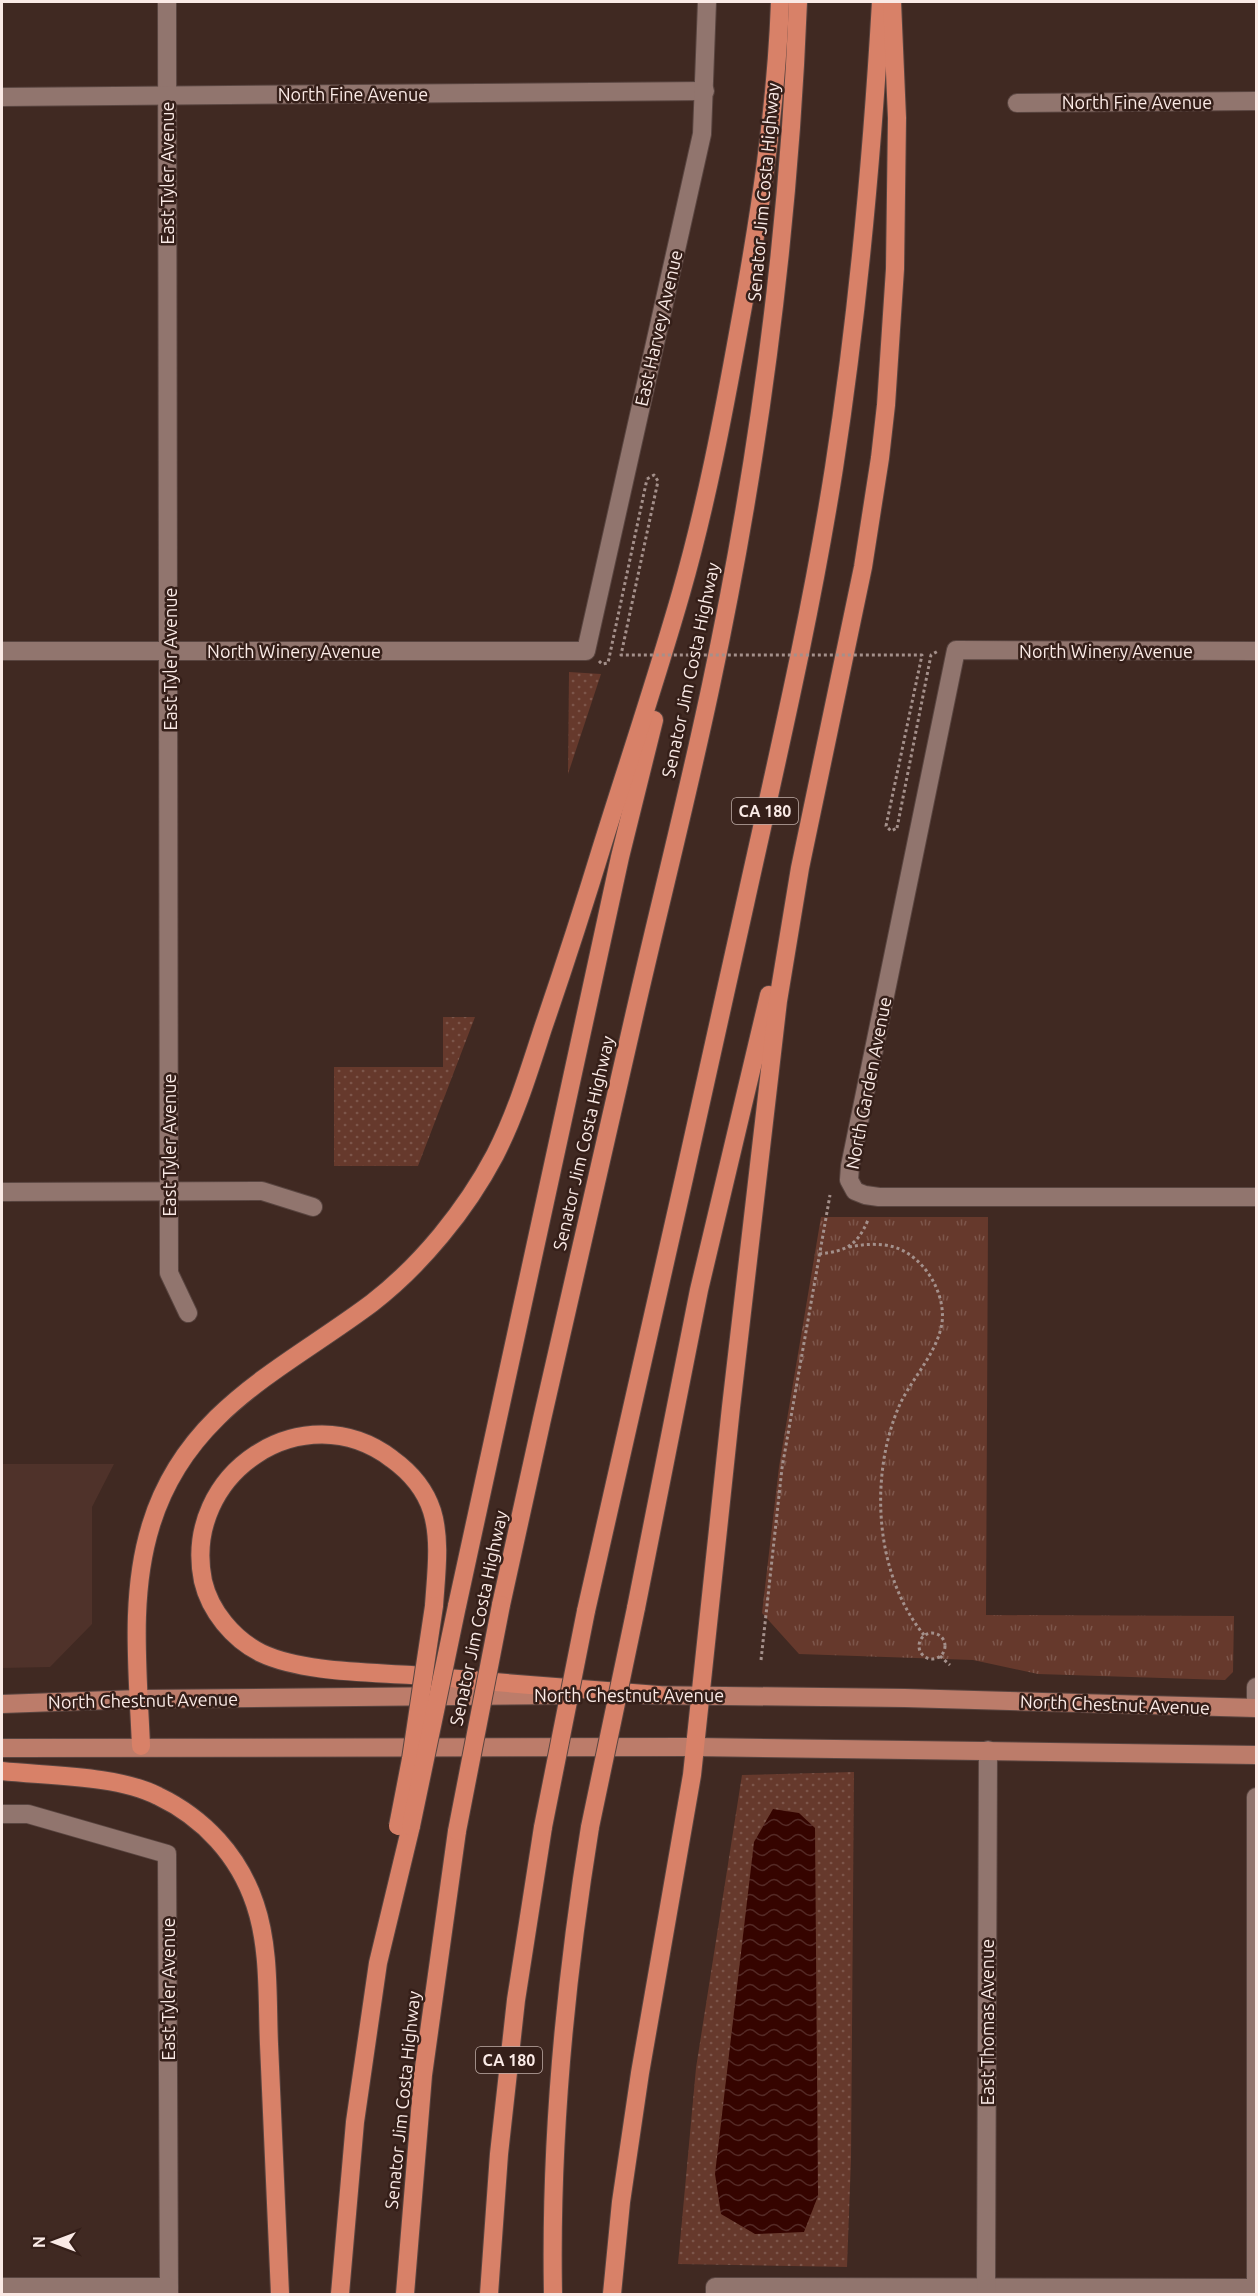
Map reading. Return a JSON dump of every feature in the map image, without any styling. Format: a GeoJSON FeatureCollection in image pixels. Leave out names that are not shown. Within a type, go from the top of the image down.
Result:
{"type":"FeatureCollection","features":[{"type":"Feature","properties":{"kind":"highway"},"geometry":{"type":"LineString","coordinates":[[141,1746],[137,1608],[142,1562],[152,1520],[164,1491],[182,1460],[221,1412],[250,1388],[373,1302],[409,1269],[464,1204],[489,1166],[503,1139],[523,1089],[569,952],[681,592],[705,503],[722,424],[753,251],[772,122],[780,2]]}},
{"type":"Feature","properties":{"kind":"highway","name":"Senator Jim Costa Highway"},"geometry":{"type":"LineString","coordinates":[[405,2295],[423,2075],[457,1831],[501,1605],[554,1363],[711,684],[748,486],[767,360],[783,222],[792,129],[798,2]]}},
{"type":"Feature","properties":{"kind":"highway","name":"CA 180"},"geometry":{"type":"LineString","coordinates":[[489,2295],[499,2154],[516,2000],[543,1827],[586,1611],[697,1122],[812,595],[834,470],[854,327],[872,156],[881,2]]}},
{"type":"Feature","properties":{"kind":"highway"},"geometry":{"type":"LineString","coordinates":[[553,2295],[555,2156],[561,2039],[573,1929],[590,1827],[699,1290],[800,868],[872,511],[886,405],[895,269],[897,118],[892,2]]}},
{"type":"Feature","properties":{"kind":"highway"},"geometry":{"type":"LineString","coordinates":[[340,2295],[356,2122],[378,1963],[404,1826],[456,1606],[620,857],[651,732],[681,592]]}},
{"type":"Feature","properties":{"kind":"highway"},"geometry":{"type":"LineString","coordinates":[[612,2295],[621,2202],[639,2085],[692,1775],[778,1001],[800,868]]}},
{"type":"Feature","properties":{"kind":"highway"},"geometry":{"type":"LineString","coordinates":[[404,1826],[411,1759],[434,1606],[436,1534],[432,1512],[426,1496],[402,1466],[385,1453],[356,1440],[340,1437],[301,1436],[268,1447],[236,1470],[221,1488],[205,1518],[200,1554],[205,1589],[214,1608],[223,1622],[259,1652],[279,1660],[338,1669],[658,1695]]}},
{"type":"Feature","properties":{"kind":"highway"},"geometry":{"type":"LineString","coordinates":[[2,1771],[115,1782],[157,1795],[198,1819],[232,1857],[246,1881],[256,1905],[265,1961],[280,2295]]}},
{"type":"Feature","properties":{"kind":"main road","name":"North Chestnut Avenue"},"geometry":{"type":"LineString","coordinates":[[2,1704],[452,1695],[700,1695],[1256,1708]]}},
{"type":"Feature","properties":{"kind":"main road"},"geometry":{"type":"LineString","coordinates":[[2,1748],[695,1747],[1257,1755]]}},
{"type":"Feature","properties":{"kind":"street","name":"East Tyler Avenue"},"geometry":{"type":"LineString","coordinates":[[167,2],[170,651],[169,1273],[188,1313]]}},
{"type":"Feature","properties":{"kind":"street","name":"East Harvey Avenue"},"geometry":{"type":"LineString","coordinates":[[586,651],[702,134],[707,2]]}},
{"type":"Feature","properties":{"kind":"street","name":"North Fine Avenue"},"geometry":{"type":"LineString","coordinates":[[2,98],[705,91]]}},
{"type":"Feature","properties":{"kind":"street","name":"North Fine Avenue"},"geometry":{"type":"LineString","coordinates":[[1017,103],[1257,101]]}},
{"type":"Feature","properties":{"kind":"street","name":"North Winery Avenue"},"geometry":{"type":"LineString","coordinates":[[956,650],[1257,651]]}},
{"type":"Feature","properties":{"kind":"street","name":"North Garden Avenue"},"geometry":{"type":"LineString","coordinates":[[956,650],[850,1166],[849,1180],[855,1191],[879,1197],[1257,1197]]}},
{"type":"Feature","properties":{"kind":"street","name":"North Winery Avenue"},"geometry":{"type":"LineString","coordinates":[[2,651],[586,651]]}},
{"type":"Feature","properties":{"kind":"street"},"geometry":{"type":"LineString","coordinates":[[2,1192],[262,1191],[313,1207]]}},
{"type":"Feature","properties":{"kind":"street"},"geometry":{"type":"LineString","coordinates":[[1256,1708],[1257,1687]]}},
{"type":"Feature","properties":{"kind":"street","name":"East Thomas Avenue"},"geometry":{"type":"LineString","coordinates":[[986,2291],[988,1750]]}},
{"type":"Feature","properties":{"kind":"street"},"geometry":{"type":"LineString","coordinates":[[715,2291],[1256,2290],[1257,1797]]}},
{"type":"Feature","properties":{"kind":"street","name":"East Tyler Avenue"},"geometry":{"type":"LineString","coordinates":[[2,1814],[28,1814],[167,1854],[169,2291]]}},
{"type":"Feature","properties":{"kind":"street"},"geometry":{"type":"LineString","coordinates":[[2,2287],[169,2291]]}},
{"type":"Feature","properties":{"kind":"path"},"geometry":{"type":"LineString","coordinates":[[586,651],[602,664],[608,663],[647,479],[654,475],[658,481],[621,655],[922,655],[886,826],[891,831],[897,828],[931,655],[937,651],[956,650]]}},
{"type":"Feature","properties":{"kind":"path"},"geometry":{"type":"LineString","coordinates":[[762,1660],[782,1468],[830,1195]]}},
{"type":"Feature","properties":{"kind":"path"},"geometry":{"type":"LineString","coordinates":[[819,1254],[833,1253],[855,1243],[868,1220]]}},
{"type":"Feature","properties":{"kind":"path"},"geometry":{"type":"LineString","coordinates":[[849,1246],[877,1244],[904,1251],[928,1273],[940,1297],[942,1323],[938,1337],[909,1387],[890,1432],[885,1449],[880,1494],[889,1561],[910,1616],[924,1635]]}},
{"type":"Feature","properties":{"kind":"path"},"geometry":{"type":"LineString","coordinates":[[932,1632],[943,1638],[945,1646],[940,1656],[931,1659],[921,1653],[919,1641],[924,1635],[932,1632]]}},
{"type":"Feature","properties":{"kind":"path"},"geometry":{"type":"LineString","coordinates":[[940,1656],[950,1665]]}},
{"type":"Feature","properties":{"kind":"shaded area"},"geometry":{"type":"Polygon","coordinates":[[[2,1464],[114,1464],[92,1507],[92,1624],[50,1667],[2,1668],[2,1464]]]}},
{"type":"Feature","properties":{"kind":"green space"},"geometry":{"type":"Polygon","coordinates":[[[569,672],[601,674],[568,774],[569,672]]]}},
{"type":"Feature","properties":{"kind":"green space"},"geometry":{"type":"Polygon","coordinates":[[[443,1017],[475,1017],[418,1166],[334,1166],[334,1067],[443,1067],[443,1017]]]}},
{"type":"Feature","properties":{"kind":"green space"},"geometry":{"type":"Polygon","coordinates":[[[821,1217],[988,1217],[986,1615],[1234,1616],[1233,1672],[1225,1680],[1038,1674],[973,1660],[799,1654],[762,1613],[779,1467],[821,1217]]]}},
{"type":"Feature","properties":{"kind":"green space"},"geometry":{"type":"Polygon","coordinates":[[[854,1772],[851,2159],[847,2267],[678,2264],[696,2068],[742,1775],[854,1772]]]}},
{"type":"Feature","properties":{"kind":"water"},"geometry":{"type":"Polygon","coordinates":[[[773,1809],[799,1813],[815,1828],[818,2196],[804,2232],[755,2234],[721,2214],[715,2174],[754,1842],[773,1809]]]}}]}
